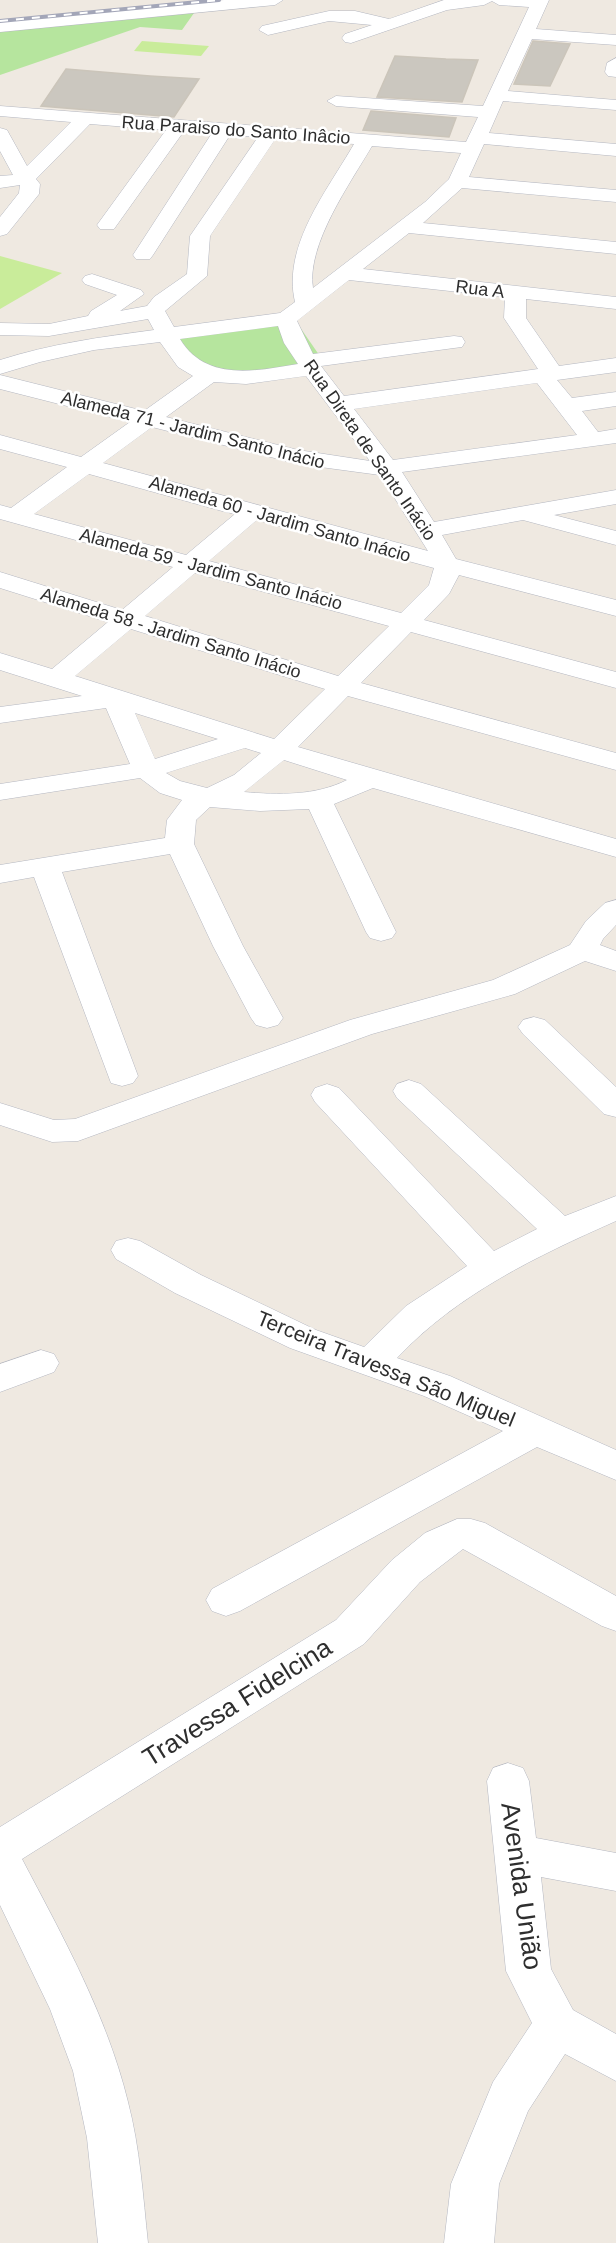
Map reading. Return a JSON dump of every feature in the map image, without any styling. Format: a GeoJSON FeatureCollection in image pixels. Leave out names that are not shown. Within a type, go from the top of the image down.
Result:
{"type":"FeatureCollection","features":[{"type":"Feature","properties":{"kind":"street"},"geometry":{"type":"LineString","coordinates":[[0,27],[275,0]]}},
{"type":"Feature","properties":{"kind":"street"},"geometry":{"type":"LineString","coordinates":[[351,38],[444,5],[484,0]]}},
{"type":"Feature","properties":{"kind":"street"},"geometry":{"type":"LineString","coordinates":[[0,367],[65,350],[286,318],[432,206],[457,182],[540,1],[499,0]]}},
{"type":"Feature","properties":{"kind":"street"},"geometry":{"type":"LineString","coordinates":[[268,30],[336,13],[355,14],[390,24]]}},
{"type":"Feature","properties":{"kind":"street"},"geometry":{"type":"LineString","coordinates":[[525,33],[562,28],[616,40]]}},
{"type":"Feature","properties":{"kind":"street"},"geometry":{"type":"LineString","coordinates":[[336,101],[616,105]]}},
{"type":"Feature","properties":{"kind":"street","name":"Rua Paraiso do Santo Inâcio"},"geometry":{"type":"LineString","coordinates":[[0,111],[270,133],[616,150]]}},
{"type":"Feature","properties":{"kind":"street"},"geometry":{"type":"LineString","coordinates":[[0,182],[25,179],[85,118]]}},
{"type":"Feature","properties":{"kind":"street"},"geometry":{"type":"LineString","coordinates":[[107,225],[178,126]]}},
{"type":"Feature","properties":{"kind":"street"},"geometry":{"type":"LineString","coordinates":[[143,255],[224,129]]}},
{"type":"Feature","properties":{"kind":"street"},"geometry":{"type":"LineString","coordinates":[[0,329],[25,331],[75,327],[154,311],[167,297],[197,276],[200,236],[270,133]]}},
{"type":"Feature","properties":{"kind":"street"},"geometry":{"type":"LineString","coordinates":[[0,134],[30,184],[29,195],[0,230]]}},
{"type":"Feature","properties":{"kind":"street"},"geometry":{"type":"LineString","coordinates":[[305,302],[300,284],[308,245],[366,139]]}},
{"type":"Feature","properties":{"kind":"street"},"geometry":{"type":"LineString","coordinates":[[457,182],[616,196]]}},
{"type":"Feature","properties":{"kind":"street"},"geometry":{"type":"LineString","coordinates":[[404,227],[616,248]]}},
{"type":"Feature","properties":{"kind":"street","name":"Rua A"},"geometry":{"type":"LineString","coordinates":[[343,273],[616,303]]}},
{"type":"Feature","properties":{"kind":"street"},"geometry":{"type":"LineString","coordinates":[[75,327],[134,296],[132,293],[92,280]]}},
{"type":"Feature","properties":{"kind":"street"},"geometry":{"type":"LineString","coordinates":[[516,293],[515,318],[566,406],[607,442]]}},
{"type":"Feature","properties":{"kind":"street"},"geometry":{"type":"LineString","coordinates":[[154,311],[167,335],[185,360],[195,369],[209,375],[247,376],[454,342]]}},
{"type":"Feature","properties":{"kind":"street","name":"Rua Direta de Santo Inácio"},"geometry":{"type":"LineString","coordinates":[[180,844],[178,828],[182,816],[192,805],[249,778],[408,624],[440,590],[446,578],[447,566],[428,530],[388,469],[309,365],[289,330],[286,318]]}},
{"type":"Feature","properties":{"kind":"street"},"geometry":{"type":"LineString","coordinates":[[339,404],[616,365]]}},
{"type":"Feature","properties":{"kind":"street"},"geometry":{"type":"LineString","coordinates":[[8,514],[84,465],[209,375]]}},
{"type":"Feature","properties":{"kind":"street","name":"Alameda 71 - Jardim Santo Inácio"},"geometry":{"type":"LineString","coordinates":[[0,382],[144,420],[298,457],[346,466],[388,469],[607,442]]}},
{"type":"Feature","properties":{"kind":"street"},"geometry":{"type":"LineString","coordinates":[[566,406],[616,399]]}},
{"type":"Feature","properties":{"kind":"street","name":"Alameda 60 - Jardim Santo Inácio"},"geometry":{"type":"LineString","coordinates":[[0,442],[254,510],[447,566],[616,608]]}},
{"type":"Feature","properties":{"kind":"street"},"geometry":{"type":"LineString","coordinates":[[428,530],[616,497]]}},
{"type":"Feature","properties":{"kind":"street"},"geometry":{"type":"LineString","coordinates":[[55,680],[190,562],[254,510]]}},
{"type":"Feature","properties":{"kind":"street"},"geometry":{"type":"LineString","coordinates":[[520,513],[616,538]]}},
{"type":"Feature","properties":{"kind":"street","name":"Alameda 59 - Jardim Santo Inácio"},"geometry":{"type":"LineString","coordinates":[[8,514],[616,680]]}},
{"type":"Feature","properties":{"kind":"street","name":"Alameda 58 - Jardim Santo Inácio"},"geometry":{"type":"LineString","coordinates":[[0,580],[343,686],[616,762]]}},
{"type":"Feature","properties":{"kind":"street"},"geometry":{"type":"LineString","coordinates":[[0,662],[369,778],[616,848]]}},
{"type":"Feature","properties":{"kind":"street"},"geometry":{"type":"LineString","coordinates":[[0,715],[116,699]]}},
{"type":"Feature","properties":{"kind":"street"},"geometry":{"type":"LineString","coordinates":[[116,699],[148,770],[157,780],[169,786],[208,796],[292,802],[318,800],[355,789],[369,778]]}},
{"type":"Feature","properties":{"kind":"street"},"geometry":{"type":"LineString","coordinates":[[0,792],[148,770],[218,750],[243,739]]}},
{"type":"Feature","properties":{"kind":"street"},"geometry":{"type":"LineString","coordinates":[[318,800],[381,932]]}},
{"type":"Feature","properties":{"kind":"street"},"geometry":{"type":"LineString","coordinates":[[0,874],[180,844],[228,946],[267,1018]]}},
{"type":"Feature","properties":{"kind":"street"},"geometry":{"type":"LineString","coordinates":[[45,867],[122,1076]]}},
{"type":"Feature","properties":{"kind":"street"},"geometry":{"type":"LineString","coordinates":[[584,950],[587,937],[616,909]]}},
{"type":"Feature","properties":{"kind":"street"},"geometry":{"type":"LineString","coordinates":[[0,1114],[52,1131],[78,1130],[361,1027],[489,992],[584,950],[616,962]]}},
{"type":"Feature","properties":{"kind":"street"},"geometry":{"type":"LineString","coordinates":[[534,1027],[616,1106]]}},
{"type":"Feature","properties":{"kind":"street"},"geometry":{"type":"LineString","coordinates":[[409,1091],[560,1232]]}},
{"type":"Feature","properties":{"kind":"street"},"geometry":{"type":"LineString","coordinates":[[327,1095],[489,1268]]}},
{"type":"Feature","properties":{"kind":"street"},"geometry":{"type":"LineString","coordinates":[[370,1364],[417,1316],[489,1268],[560,1232],[616,1208]]}},
{"type":"Feature","properties":{"kind":"street","name":"Terceira Travessa São Miguel"},"geometry":{"type":"LineString","coordinates":[[128,1250],[188,1284],[303,1339],[437,1386],[616,1466]]}},
{"type":"Feature","properties":{"kind":"street"},"geometry":{"type":"LineString","coordinates":[[0,1379],[41,1363]]}},
{"type":"Feature","properties":{"kind":"street"},"geometry":{"type":"LineString","coordinates":[[226,1600],[536,1430]]}},
{"type":"Feature","properties":{"kind":"street","name":"Travessa Fidelcina"},"geometry":{"type":"LineString","coordinates":[[0,1850],[350,1632],[406,1571],[448,1537],[457,1534],[471,1534],[616,1615]]}},
{"type":"Feature","properties":{"kind":"street","name":"Avenida União"},"geometry":{"type":"LineString","coordinates":[[507,1781],[529,1971],[556,2025]]}},
{"type":"Feature","properties":{"kind":"street"},"geometry":{"type":"LineString","coordinates":[[515,1853],[616,1872]]}},
{"type":"Feature","properties":{"kind":"street"},"geometry":{"type":"LineString","coordinates":[[0,1861],[51,1963],[85,2042],[105,2103],[123,2243]]}},
{"type":"Feature","properties":{"kind":"street"},"geometry":{"type":"LineString","coordinates":[[469,2243],[476,2184],[484,2162],[510,2098],[556,2025],[616,2059]]}},
{"type":"Feature","properties":{"kind":"green space"},"geometry":{"type":"Polygon","coordinates":[[[194,13],[182,30],[140,27],[0,75],[0,32],[194,13]]]}},
{"type":"Feature","properties":{"kind":"green space"},"geometry":{"type":"Polygon","coordinates":[[[142,41],[209,46],[201,56],[134,51],[142,41]]]}},
{"type":"Feature","properties":{"kind":"green space"},"geometry":{"type":"Polygon","coordinates":[[[0,256],[62,273],[0,309],[0,256]]]}},
{"type":"Feature","properties":{"kind":"green space"},"geometry":{"type":"Polygon","coordinates":[[[295,320],[326,365],[248,374],[192,365],[172,333],[295,320]]]}},
{"type":"Feature","properties":{"kind":"building"},"geometry":{"type":"Polygon","coordinates":[[[533,41],[570,44],[550,86],[514,84],[533,41]]]}},
{"type":"Feature","properties":{"kind":"building"},"geometry":{"type":"Polygon","coordinates":[[[395,56],[478,60],[462,102],[377,97],[395,56]]]}},
{"type":"Feature","properties":{"kind":"building"},"geometry":{"type":"Polygon","coordinates":[[[66,69],[199,79],[174,117],[41,106],[66,69]]]}},
{"type":"Feature","properties":{"kind":"building"},"geometry":{"type":"Polygon","coordinates":[[[371,111],[456,118],[449,137],[363,130],[371,111]]]}},
{"type":"Feature","properties":{"kind":"railway"},"geometry":{"type":"LineString","coordinates":[[0,21],[219,0]]}}]}
